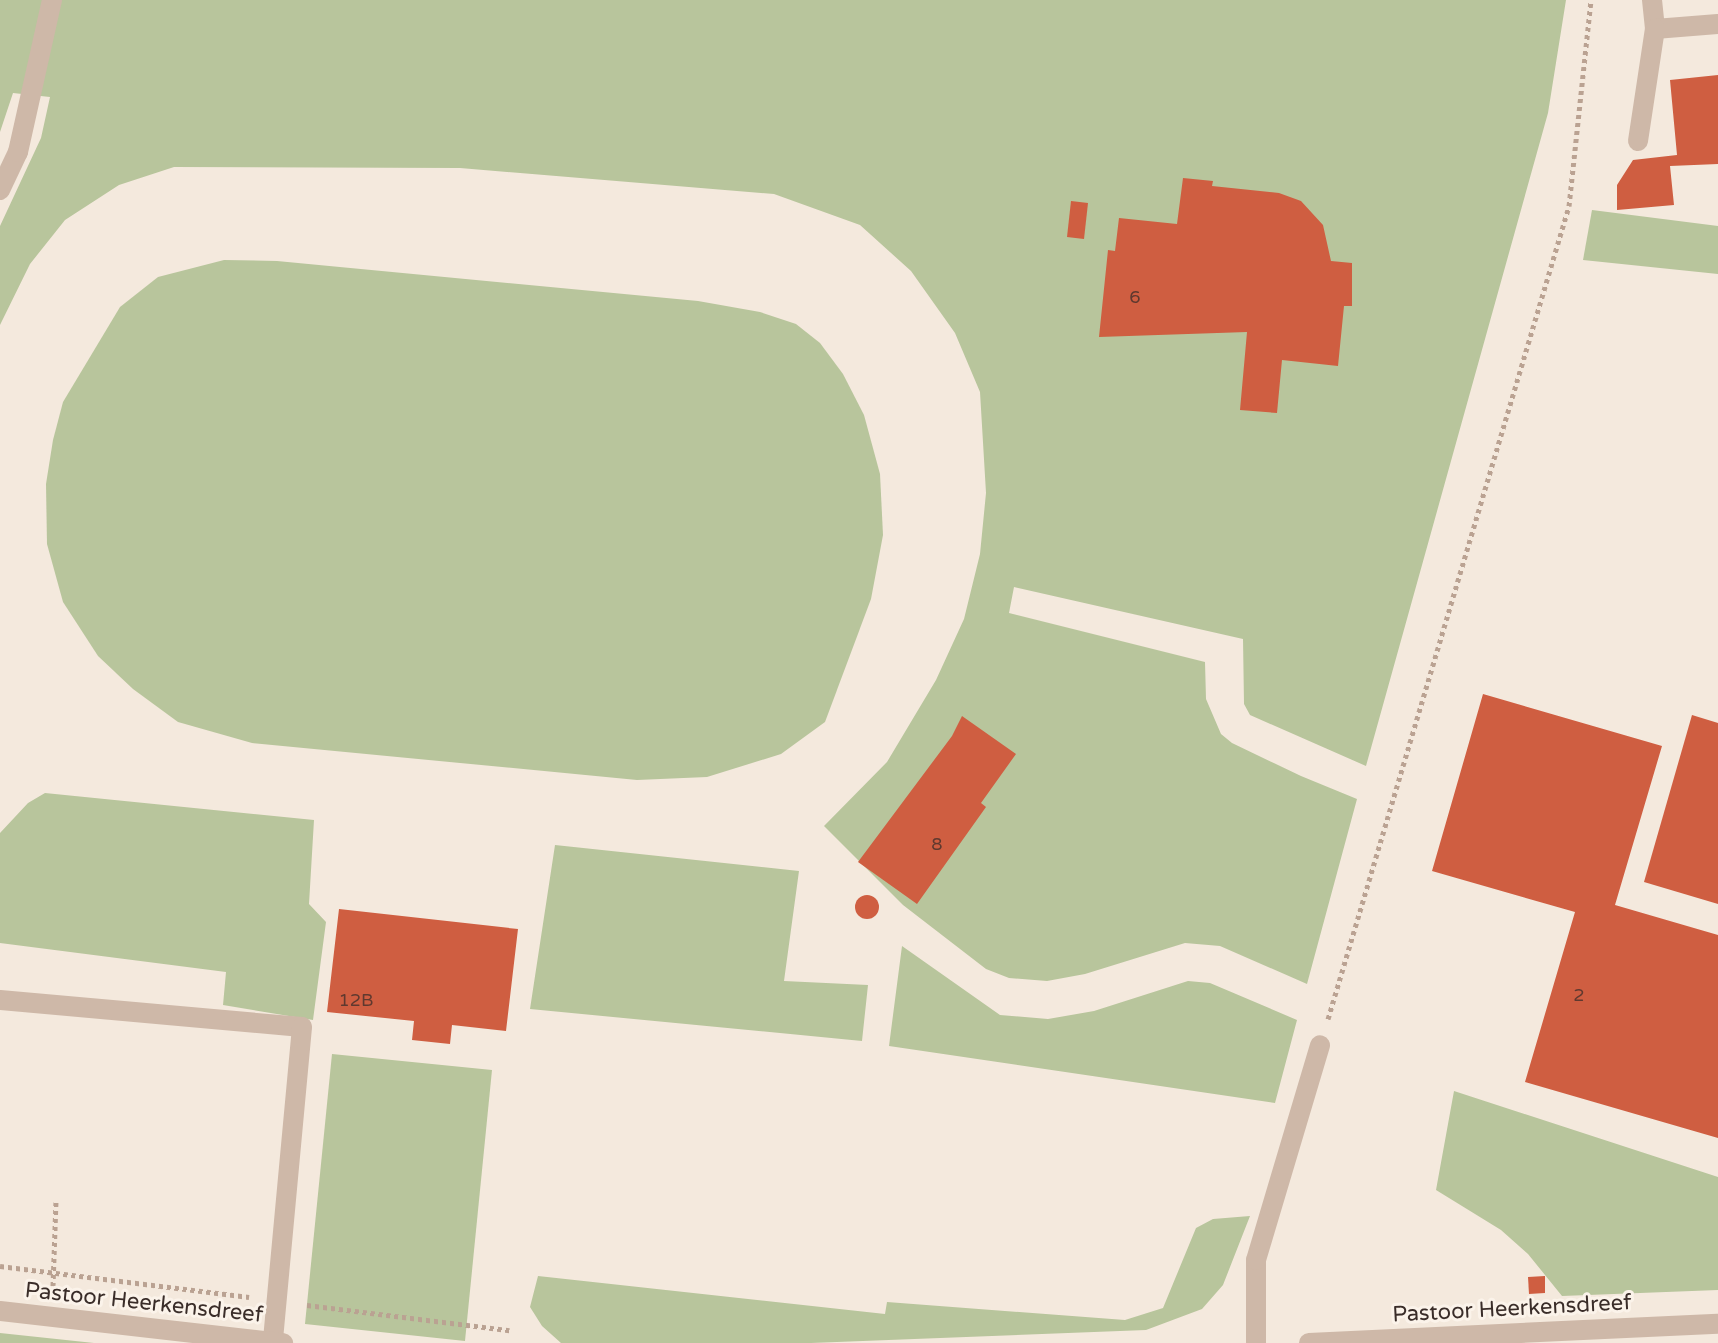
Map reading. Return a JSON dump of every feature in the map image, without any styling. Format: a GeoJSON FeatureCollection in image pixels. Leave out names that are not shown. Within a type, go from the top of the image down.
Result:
{"type":"FeatureCollection","features":[{"type":"Feature","properties":{"kind":"street"},"geometry":{"type":"LineString","coordinates":[[0,190],[18,152],[52,0]]}},
{"type":"Feature","properties":{"kind":"street"},"geometry":{"type":"LineString","coordinates":[[1638,141],[1655,29],[1652,0]]}},
{"type":"Feature","properties":{"kind":"street"},"geometry":{"type":"LineString","coordinates":[[1655,29],[1718,24]]}},
{"type":"Feature","properties":{"kind":"street"},"geometry":{"type":"LineString","coordinates":[[0,1000],[302,1027],[278,1342]]}},
{"type":"Feature","properties":{"kind":"street"},"geometry":{"type":"LineString","coordinates":[[1256,1343],[1256,1260],[1320,1045]]}},
{"type":"Feature","properties":{"kind":"street","name":"Pastoor Heerkensdreef"},"geometry":{"type":"LineString","coordinates":[[0,1311],[278,1342]]}},
{"type":"Feature","properties":{"kind":"street","name":"Pastoor Heerkensdreef"},"geometry":{"type":"LineString","coordinates":[[1310,1343],[1540,1337],[1718,1324]]}},
{"type":"Feature","properties":{"kind":"path"},"geometry":{"type":"LineString","coordinates":[[1320,1045],[1569,206],[1591,0]]}},
{"type":"Feature","properties":{"kind":"path"},"geometry":{"type":"LineString","coordinates":[[52,1317],[56,1202]]}},
{"type":"Feature","properties":{"kind":"green space"},"geometry":{"type":"Polygon","coordinates":[[[0,0],[1566,0],[1548,113],[1366,766],[1250,715],[1244,704],[1243,639],[1014,587],[1009,613],[1205,662],[1206,699],[1221,734],[1232,743],[1301,776],[1357,799],[1307,984],[1220,946],[1185,943],[1085,974],[1047,981],[1009,978],[986,969],[903,905],[824,826],[887,762],[936,680],[964,619],[980,554],[986,493],[980,392],[955,333],[911,271],[860,225],[774,194],[460,168],[174,167],[119,185],[65,220],[30,264],[0,325],[0,226],[41,138],[50,97],[13,93],[0,132],[0,0]]]}},
{"type":"Feature","properties":{"kind":"green space"},"geometry":{"type":"Polygon","coordinates":[[[1592,210],[1718,226],[1718,274],[1583,260],[1592,210]]]}},
{"type":"Feature","properties":{"kind":"green space"},"geometry":{"type":"Polygon","coordinates":[[[224,260],[277,261],[698,301],[760,312],[796,324],[820,343],[843,374],[864,415],[880,474],[883,535],[871,599],[825,722],[781,754],[707,777],[637,780],[252,743],[178,722],[133,689],[98,656],[63,602],[47,544],[46,484],[53,440],[63,402],[120,307],[158,277],[224,260]]]}},
{"type":"Feature","properties":{"kind":"green space"},"geometry":{"type":"Polygon","coordinates":[[[45,793],[314,820],[309,904],[326,922],[313,1020],[223,1005],[226,972],[0,943],[0,833],[28,803],[45,793]]]}},
{"type":"Feature","properties":{"kind":"green space"},"geometry":{"type":"Polygon","coordinates":[[[555,845],[799,871],[784,981],[868,985],[862,1041],[530,1009],[555,845]]]}},
{"type":"Feature","properties":{"kind":"green space"},"geometry":{"type":"Polygon","coordinates":[[[902,946],[1000,1015],[1048,1019],[1094,1011],[1188,981],[1210,983],[1297,1020],[1275,1103],[889,1046],[902,946]]]}},
{"type":"Feature","properties":{"kind":"green space"},"geometry":{"type":"Polygon","coordinates":[[[332,1054],[492,1070],[465,1341],[305,1324],[332,1054]]]}},
{"type":"Feature","properties":{"kind":"green space"},"geometry":{"type":"Polygon","coordinates":[[[1454,1091],[1718,1177],[1718,1290],[1562,1296],[1528,1254],[1501,1230],[1436,1190],[1454,1091]]]}},
{"type":"Feature","properties":{"kind":"green space"},"geometry":{"type":"Polygon","coordinates":[[[1250,1216],[1223,1285],[1202,1309],[1146,1330],[811,1343],[561,1343],[542,1326],[530,1307],[538,1276],[885,1314],[887,1302],[1125,1320],[1163,1308],[1196,1228],[1213,1219],[1250,1216]]]}},
{"type":"Feature","properties":{"kind":"green space"},"geometry":{"type":"Polygon","coordinates":[[[0,1333],[94,1343],[0,1343],[0,1333]]]}},
{"type":"Feature","properties":{"kind":"building"},"geometry":{"type":"Polygon","coordinates":[[[1718,75],[1718,164],[1670,166],[1674,205],[1617,210],[1617,185],[1633,160],[1677,155],[1670,80],[1718,75]]]}},
{"type":"Feature","properties":{"kind":"building"},"geometry":{"type":"Polygon","coordinates":[[[1183,178],[1213,181],[1212,186],[1279,193],[1301,201],[1323,225],[1331,261],[1352,263],[1352,306],[1344,306],[1338,366],[1282,360],[1277,413],[1240,410],[1247,332],[1099,337],[1108,250],[1115,251],[1119,218],[1177,224],[1183,178]]]}},
{"type":"Feature","properties":{"kind":"building"},"geometry":{"type":"Polygon","coordinates":[[[1071,201],[1088,203],[1084,239],[1067,237],[1071,201]]]}},
{"type":"Feature","properties":{"kind":"building"},"geometry":{"type":"Polygon","coordinates":[[[1483,694],[1662,746],[1615,905],[1718,935],[1718,1138],[1525,1082],[1575,912],[1432,871],[1483,694]]]}},
{"type":"Feature","properties":{"kind":"building"},"geometry":{"type":"Polygon","coordinates":[[[1692,715],[1718,723],[1718,904],[1644,882],[1692,715]]]}},
{"type":"Feature","properties":{"kind":"building"},"geometry":{"type":"Polygon","coordinates":[[[962,716],[1016,754],[981,803],[986,807],[917,904],[858,862],[952,736],[962,716]]]}},
{"type":"Feature","properties":{"kind":"building"},"geometry":{"type":"Polygon","coordinates":[[[867,895],[876,898],[879,907],[876,916],[867,919],[858,916],[855,907],[858,898],[867,895]]]}},
{"type":"Feature","properties":{"kind":"building"},"geometry":{"type":"Polygon","coordinates":[[[339,909],[518,929],[506,1031],[452,1025],[450,1044],[412,1040],[414,1021],[327,1012],[339,909]]]}},
{"type":"Feature","properties":{"kind":"building"},"geometry":{"type":"Polygon","coordinates":[[[1545,1276],[1545,1293],[1529,1294],[1528,1277],[1545,1276]]]}}]}
